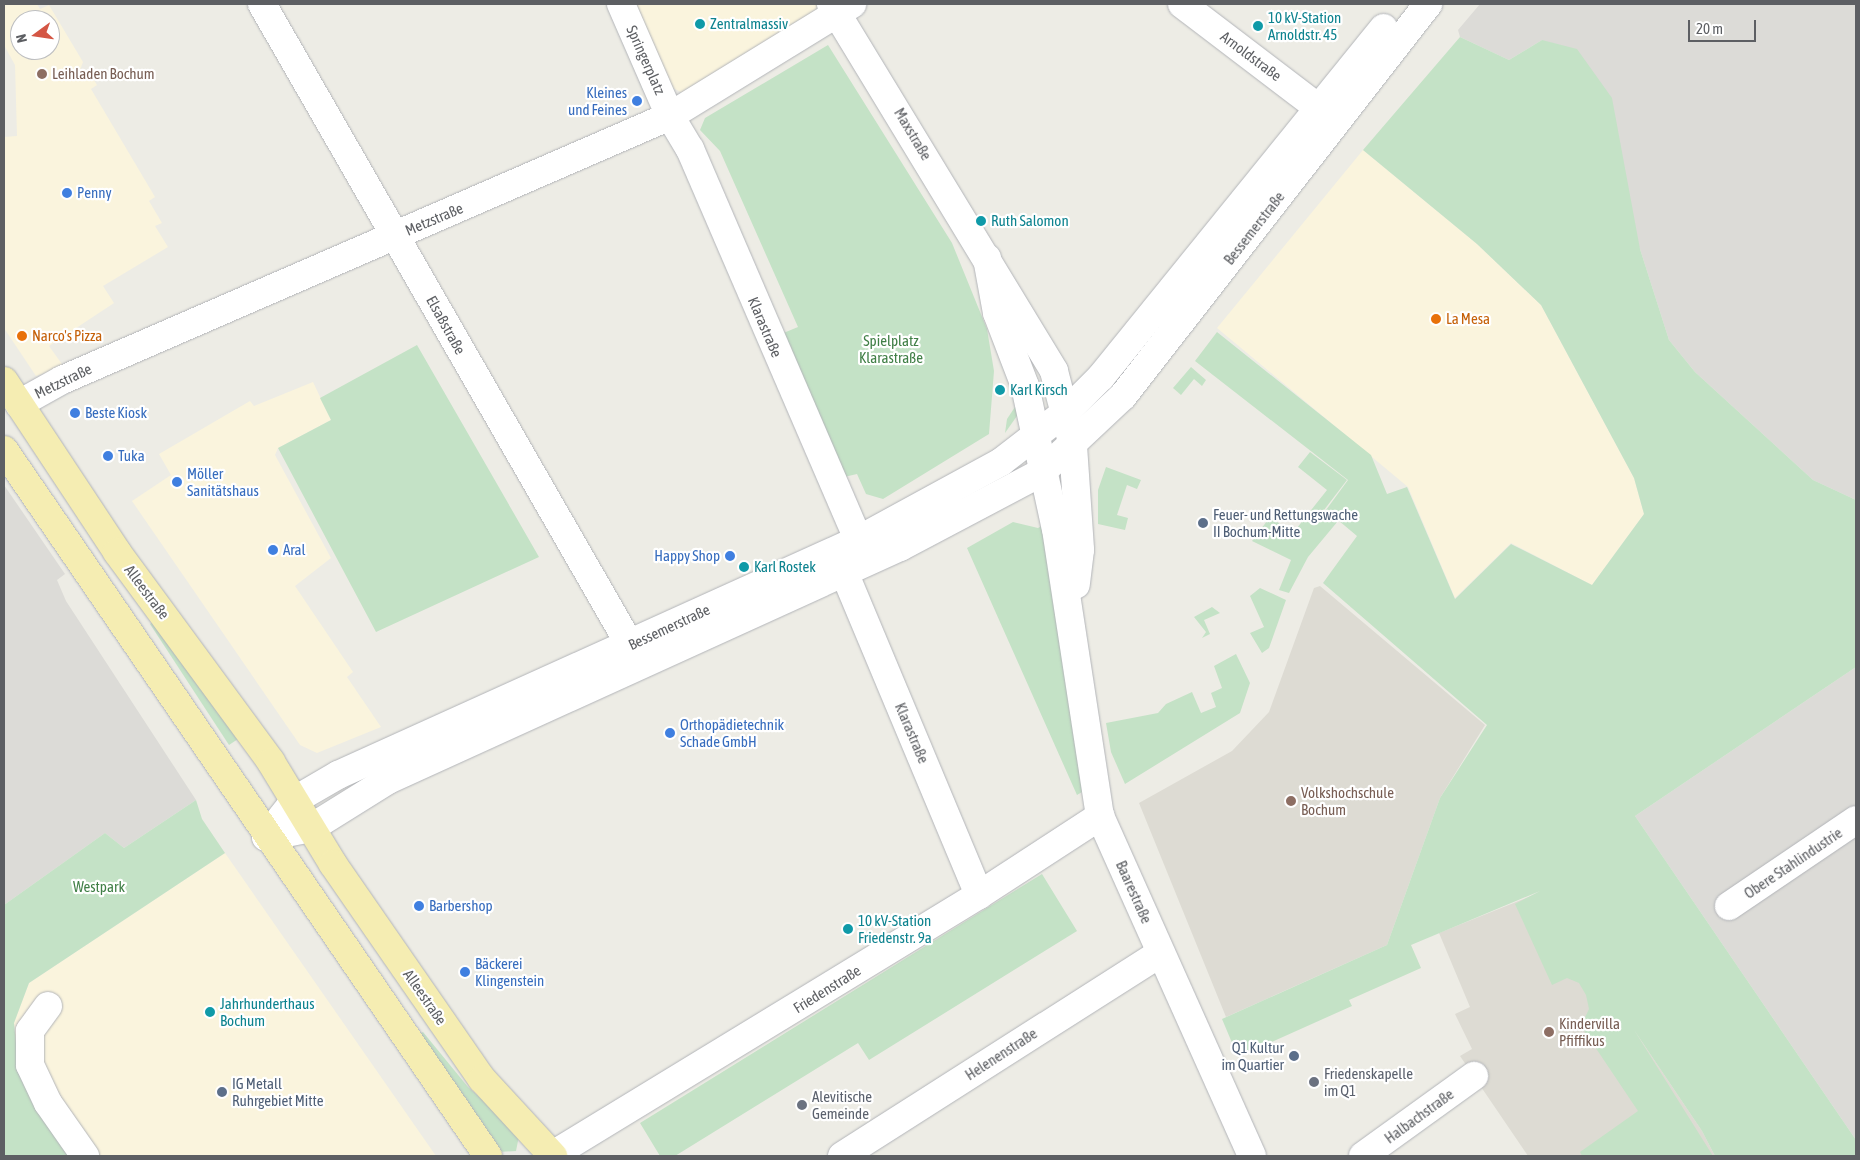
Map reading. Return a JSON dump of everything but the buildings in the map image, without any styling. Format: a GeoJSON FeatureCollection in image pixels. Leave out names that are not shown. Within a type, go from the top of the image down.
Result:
{"type":"FeatureCollection","features":[{"type":"Feature","properties":{"kind":"main road","name":"Alleestraße"},"geometry":{"type":"LineString","coordinates":[[4,381],[117,552],[295,800],[311,828],[482,1079],[552,1156]]}},
{"type":"Feature","properties":{"kind":"main road"},"geometry":{"type":"LineString","coordinates":[[4,450],[266,837],[488,1156]]}},
{"type":"Feature","properties":{"kind":"street","name":"Elsaßstraße"},"geometry":{"type":"LineString","coordinates":[[262,4],[630,645]]}},
{"type":"Feature","properties":{"kind":"street","name":"Springerplatz"},"geometry":{"type":"LineString","coordinates":[[621,4],[670,116]]}},
{"type":"Feature","properties":{"kind":"street","name":"Arnoldstraße"},"geometry":{"type":"LineString","coordinates":[[1182,4],[1320,109]]}},
{"type":"Feature","properties":{"kind":"street","name":"Bessemerstraße"},"geometry":{"type":"LineString","coordinates":[[295,800],[346,771],[630,645],[858,540],[957,489],[1035,436],[1067,411],[1146,326],[1404,4]]}},
{"type":"Feature","properties":{"kind":"street","name":"Bessemerstraße"},"geometry":{"type":"LineString","coordinates":[[311,828],[388,780],[949,523],[1042,472],[1073,446],[1123,396],[1428,4]]}},
{"type":"Feature","properties":{"kind":"street","name":"Metzstraße"},"geometry":{"type":"LineString","coordinates":[[19,404],[62,380],[670,116],[840,7]]}},
{"type":"Feature","properties":{"kind":"street","name":"Maxstraße"},"geometry":{"type":"LineString","coordinates":[[840,7],[1054,371],[1067,411]]}},
{"type":"Feature","properties":{"kind":"street","name":"Klarastraße"},"geometry":{"type":"LineString","coordinates":[[670,116],[690,149],[858,540]]}},
{"type":"Feature","properties":{"kind":"street","name":"Maxstraße"},"geometry":{"type":"LineString","coordinates":[[987,258],[997,313],[1025,386],[1035,436]]}},
{"type":"Feature","properties":{"kind":"street"},"geometry":{"type":"LineString","coordinates":[[1067,411],[1073,446]]}},
{"type":"Feature","properties":{"kind":"street"},"geometry":{"type":"LineString","coordinates":[[1035,436],[1042,472]]}},
{"type":"Feature","properties":{"kind":"street","name":"Baarestraße"},"geometry":{"type":"LineString","coordinates":[[1072,611],[1080,550],[1073,446]]}},
{"type":"Feature","properties":{"kind":"street","name":"Baarestraße"},"geometry":{"type":"LineString","coordinates":[[1042,472],[1072,611],[1081,708],[1100,816],[1252,1156]]}},
{"type":"Feature","properties":{"kind":"street","name":"Klarastraße"},"geometry":{"type":"LineString","coordinates":[[844,572],[979,895]]}},
{"type":"Feature","properties":{"kind":"street"},"geometry":{"type":"LineString","coordinates":[[266,837],[295,800]]}},
{"type":"Feature","properties":{"kind":"street","name":"Friedenstraße"},"geometry":{"type":"LineString","coordinates":[[552,1156],[979,895],[1100,816]]}},
{"type":"Feature","properties":{"kind":"street","name":"Obere Stahlindustrie"},"geometry":{"type":"LineString","coordinates":[[1729,906],[1856,820]]}},
{"type":"Feature","properties":{"kind":"street"},"geometry":{"type":"LineString","coordinates":[[266,837],[311,828]]}},
{"type":"Feature","properties":{"kind":"street","name":"Helenenstraße"},"geometry":{"type":"LineString","coordinates":[[842,1156],[1161,953]]}},
{"type":"Feature","properties":{"kind":"street"},"geometry":{"type":"LineString","coordinates":[[48,1006],[30,1031],[30,1065],[48,1103],[85,1156]]}},
{"type":"Feature","properties":{"kind":"street","name":"Halbachstraße"},"geometry":{"type":"LineString","coordinates":[[1364,1156],[1474,1076]]}},
{"type":"Feature","properties":{"kind":"shaded area"},"geometry":{"type":"Polygon","coordinates":[[[4,4],[37,4],[40,9],[49,5],[52,10],[10,10],[10,56],[4,45],[4,4]]]}},
{"type":"Feature","properties":{"kind":"shaded area"},"geometry":{"type":"Polygon","coordinates":[[[632,4],[817,5],[816,11],[683,93],[671,87],[632,4]]]}},
{"type":"Feature","properties":{"kind":"shaded area"},"geometry":{"type":"Polygon","coordinates":[[[1480,4],[1856,4],[1856,500],[1813,480],[1695,372],[1669,340],[1640,249],[1542,40],[1509,60],[1460,37],[1458,30],[1480,4]]]}},
{"type":"Feature","properties":{"kind":"shaded area"},"geometry":{"type":"Polygon","coordinates":[[[60,23],[83,62],[80,70],[83,75],[89,72],[97,85],[91,89],[155,197],[149,201],[162,223],[155,226],[168,247],[103,286],[114,303],[49,346],[64,367],[36,376],[4,328],[4,137],[17,136],[15,65],[12,60],[60,60],[60,23]]]}},
{"type":"Feature","properties":{"kind":"shaded area"},"geometry":{"type":"Polygon","coordinates":[[[1363,150],[1477,244],[1541,305],[1634,478],[1644,514],[1592,585],[1511,543],[1455,598],[1408,487],[1217,328],[1363,150]]]}},
{"type":"Feature","properties":{"kind":"shaded area"},"geometry":{"type":"Polygon","coordinates":[[[313,382],[331,420],[278,448],[275,455],[331,558],[295,586],[353,672],[347,677],[381,727],[317,753],[300,745],[132,501],[171,475],[159,454],[250,401],[254,406],[313,382]]]}},
{"type":"Feature","properties":{"kind":"shaded area"},"geometry":{"type":"Polygon","coordinates":[[[4,485],[65,574],[57,580],[66,601],[196,800],[124,848],[105,833],[4,905],[4,485]]]}},
{"type":"Feature","properties":{"kind":"shaded area","name":"Volkshochschule Bochum"},"geometry":{"type":"Polygon","coordinates":[[[1320,586],[1485,725],[1440,798],[1387,945],[1226,1017],[1139,803],[1232,751],[1269,712],[1314,588],[1320,586]]]}},
{"type":"Feature","properties":{"kind":"shaded area"},"geometry":{"type":"Polygon","coordinates":[[[1856,667],[1856,1140],[1635,816],[1856,667]]]}},
{"type":"Feature","properties":{"kind":"shaded area"},"geometry":{"type":"Polygon","coordinates":[[[225,853],[436,1156],[72,1156],[17,1054],[14,1023],[29,983],[225,853]]]}},
{"type":"Feature","properties":{"kind":"shaded area","name":"Kindervilla Pfiffikus"},"geometry":{"type":"Polygon","coordinates":[[[1541,892],[1702,1131],[1715,1156],[1528,1156],[1460,1056],[1472,1049],[1455,1014],[1470,1007],[1439,933],[1541,892]]]}},
{"type":"Feature","properties":{"kind":"green space"},"geometry":{"type":"Polygon","coordinates":[[[1460,37],[1509,60],[1542,40],[1577,49],[1612,98],[1640,249],[1669,340],[1695,372],[1813,480],[1856,500],[1856,667],[1635,816],[1856,1140],[1856,1156],[1715,1156],[1702,1131],[1634,1030],[1713,1156],[1582,1156],[1580,1152],[1638,1111],[1581,1026],[1589,1009],[1586,995],[1579,983],[1567,978],[1552,985],[1515,904],[1540,891],[1411,945],[1421,968],[1349,1000],[1352,1006],[1238,1057],[1222,1019],[1387,945],[1440,798],[1487,725],[1323,583],[1357,536],[1326,510],[1348,480],[1195,361],[1217,332],[1371,455],[1387,494],[1407,487],[1455,599],[1511,544],[1592,585],[1644,514],[1634,478],[1541,305],[1477,244],[1363,150],[1460,37]]]}},
{"type":"Feature","properties":{"kind":"green space","name":"Spielplatz Klarastraße"},"geometry":{"type":"Polygon","coordinates":[[[828,45],[952,243],[987,329],[994,371],[989,434],[883,499],[866,494],[857,474],[844,477],[781,334],[798,327],[720,151],[700,130],[705,118],[828,45]]]}},
{"type":"Feature","properties":{"kind":"green space"},"geometry":{"type":"Polygon","coordinates":[[[417,345],[539,557],[376,632],[278,448],[331,420],[320,398],[417,345]]]}},
{"type":"Feature","properties":{"kind":"green space"},"geometry":{"type":"Polygon","coordinates":[[[1191,367],[1206,380],[1202,386],[1194,379],[1181,395],[1173,388],[1191,367]]]}},
{"type":"Feature","properties":{"kind":"green space"},"geometry":{"type":"Polygon","coordinates":[[[1019,401],[1019,413],[1005,433],[1007,419],[1019,401]]]}},
{"type":"Feature","properties":{"kind":"green space"},"geometry":{"type":"Polygon","coordinates":[[[1310,452],[1347,480],[1324,510],[1338,521],[1308,557],[1289,593],[1279,590],[1291,560],[1252,541],[1270,517],[1293,533],[1327,490],[1298,467],[1310,452]]]}},
{"type":"Feature","properties":{"kind":"green space"},"geometry":{"type":"Polygon","coordinates":[[[1106,467],[1141,480],[1137,489],[1127,485],[1117,515],[1128,518],[1125,530],[1098,524],[1098,490],[1106,467]]]}},
{"type":"Feature","properties":{"kind":"green space"},"geometry":{"type":"Polygon","coordinates":[[[1013,522],[1038,528],[1045,524],[1082,792],[1077,795],[967,548],[1013,522]]]}},
{"type":"Feature","properties":{"kind":"green space"},"geometry":{"type":"Polygon","coordinates":[[[1260,588],[1286,600],[1269,648],[1262,653],[1250,633],[1264,627],[1250,596],[1260,588]]]}},
{"type":"Feature","properties":{"kind":"green space"},"geometry":{"type":"Polygon","coordinates":[[[1212,607],[1220,613],[1204,620],[1210,634],[1202,638],[1206,632],[1194,617],[1212,607]]]}},
{"type":"Feature","properties":{"kind":"green space"},"geometry":{"type":"Polygon","coordinates":[[[155,621],[241,737],[229,745],[150,624],[155,621]]]}},
{"type":"Feature","properties":{"kind":"green space"},"geometry":{"type":"Polygon","coordinates":[[[1236,654],[1250,683],[1240,713],[1125,784],[1111,752],[1106,723],[1158,713],[1166,704],[1192,692],[1201,713],[1216,707],[1211,693],[1222,688],[1214,666],[1236,654]]]}},
{"type":"Feature","properties":{"kind":"green space","name":"Westpark"},"geometry":{"type":"Polygon","coordinates":[[[196,800],[202,819],[225,853],[29,983],[14,1023],[17,1054],[72,1156],[4,1156],[4,905],[105,833],[124,848],[196,800]]]}},
{"type":"Feature","properties":{"kind":"green space"},"geometry":{"type":"Polygon","coordinates":[[[1042,874],[1077,931],[869,1060],[858,1043],[675,1156],[660,1156],[640,1123],[1042,874]]]}},
{"type":"Feature","properties":{"kind":"green space"},"geometry":{"type":"Polygon","coordinates":[[[423,1032],[468,1087],[514,1128],[519,1136],[516,1151],[499,1152],[419,1034],[423,1032]]]}},
{"type":"Feature","properties":{"kind":"place","name":"Zentralmassiv"},"geometry":{"type":"Point","coordinates":[700,24]}},
{"type":"Feature","properties":{"kind":"place","name":"10 kV-Station Arnoldstr. 45"},"geometry":{"type":"Point","coordinates":[1258,26]}},
{"type":"Feature","properties":{"kind":"place","name":"Leihladen Bochum"},"geometry":{"type":"Point","coordinates":[42,74]}},
{"type":"Feature","properties":{"kind":"place","name":"Kleines und Feines"},"geometry":{"type":"Point","coordinates":[637,101]}},
{"type":"Feature","properties":{"kind":"place","name":"Penny"},"geometry":{"type":"Point","coordinates":[67,193]}},
{"type":"Feature","properties":{"kind":"place","name":"Ruth Salomon"},"geometry":{"type":"Point","coordinates":[981,221]}},
{"type":"Feature","properties":{"kind":"place","name":"La Mesa"},"geometry":{"type":"Point","coordinates":[1436,319]}},
{"type":"Feature","properties":{"kind":"place","name":"Narco's Pizza"},"geometry":{"type":"Point","coordinates":[22,336]}},
{"type":"Feature","properties":{"kind":"place","name":"Karl Kirsch"},"geometry":{"type":"Point","coordinates":[1000,390]}},
{"type":"Feature","properties":{"kind":"place","name":"Beste Kiosk"},"geometry":{"type":"Point","coordinates":[75,413]}},
{"type":"Feature","properties":{"kind":"place","name":"Tuka"},"geometry":{"type":"Point","coordinates":[108,456]}},
{"type":"Feature","properties":{"kind":"place","name":"Möller Sanitätshaus"},"geometry":{"type":"Point","coordinates":[177,482]}},
{"type":"Feature","properties":{"kind":"place","name":"Feuer- und Rettungswache II Bochum-Mitte"},"geometry":{"type":"Point","coordinates":[1203,523]}},
{"type":"Feature","properties":{"kind":"place","name":"Aral"},"geometry":{"type":"Point","coordinates":[273,550]}},
{"type":"Feature","properties":{"kind":"place","name":"Happy Shop"},"geometry":{"type":"Point","coordinates":[730,556]}},
{"type":"Feature","properties":{"kind":"place","name":"Karl Rostek"},"geometry":{"type":"Point","coordinates":[744,567]}},
{"type":"Feature","properties":{"kind":"place","name":"Orthopädietechnik Schade GmbH"},"geometry":{"type":"Point","coordinates":[670,733]}},
{"type":"Feature","properties":{"kind":"place","name":"Volkshochschule Bochum"},"geometry":{"type":"Point","coordinates":[1291,801]}},
{"type":"Feature","properties":{"kind":"place","name":"Barbershop"},"geometry":{"type":"Point","coordinates":[419,906]}},
{"type":"Feature","properties":{"kind":"place","name":"10 kV-Station Friedenstr. 9a"},"geometry":{"type":"Point","coordinates":[848,929]}},
{"type":"Feature","properties":{"kind":"place","name":"Bäckerei Klingenstein"},"geometry":{"type":"Point","coordinates":[465,972]}},
{"type":"Feature","properties":{"kind":"place","name":"Jahrhunderthaus Bochum"},"geometry":{"type":"Point","coordinates":[210,1012]}},
{"type":"Feature","properties":{"kind":"place","name":"Kindervilla Pfiffikus"},"geometry":{"type":"Point","coordinates":[1549,1032]}},
{"type":"Feature","properties":{"kind":"place","name":"Q1 Kultur im Quartier"},"geometry":{"type":"Point","coordinates":[1294,1056]}},
{"type":"Feature","properties":{"kind":"place","name":"Friedenskapelle im Q1"},"geometry":{"type":"Point","coordinates":[1314,1082]}},
{"type":"Feature","properties":{"kind":"place","name":"IG Metall Ruhrgebiet Mitte"},"geometry":{"type":"Point","coordinates":[222,1092]}},
{"type":"Feature","properties":{"kind":"place","name":"Alevitische Gemeinde"},"geometry":{"type":"Point","coordinates":[802,1105]}}]}
